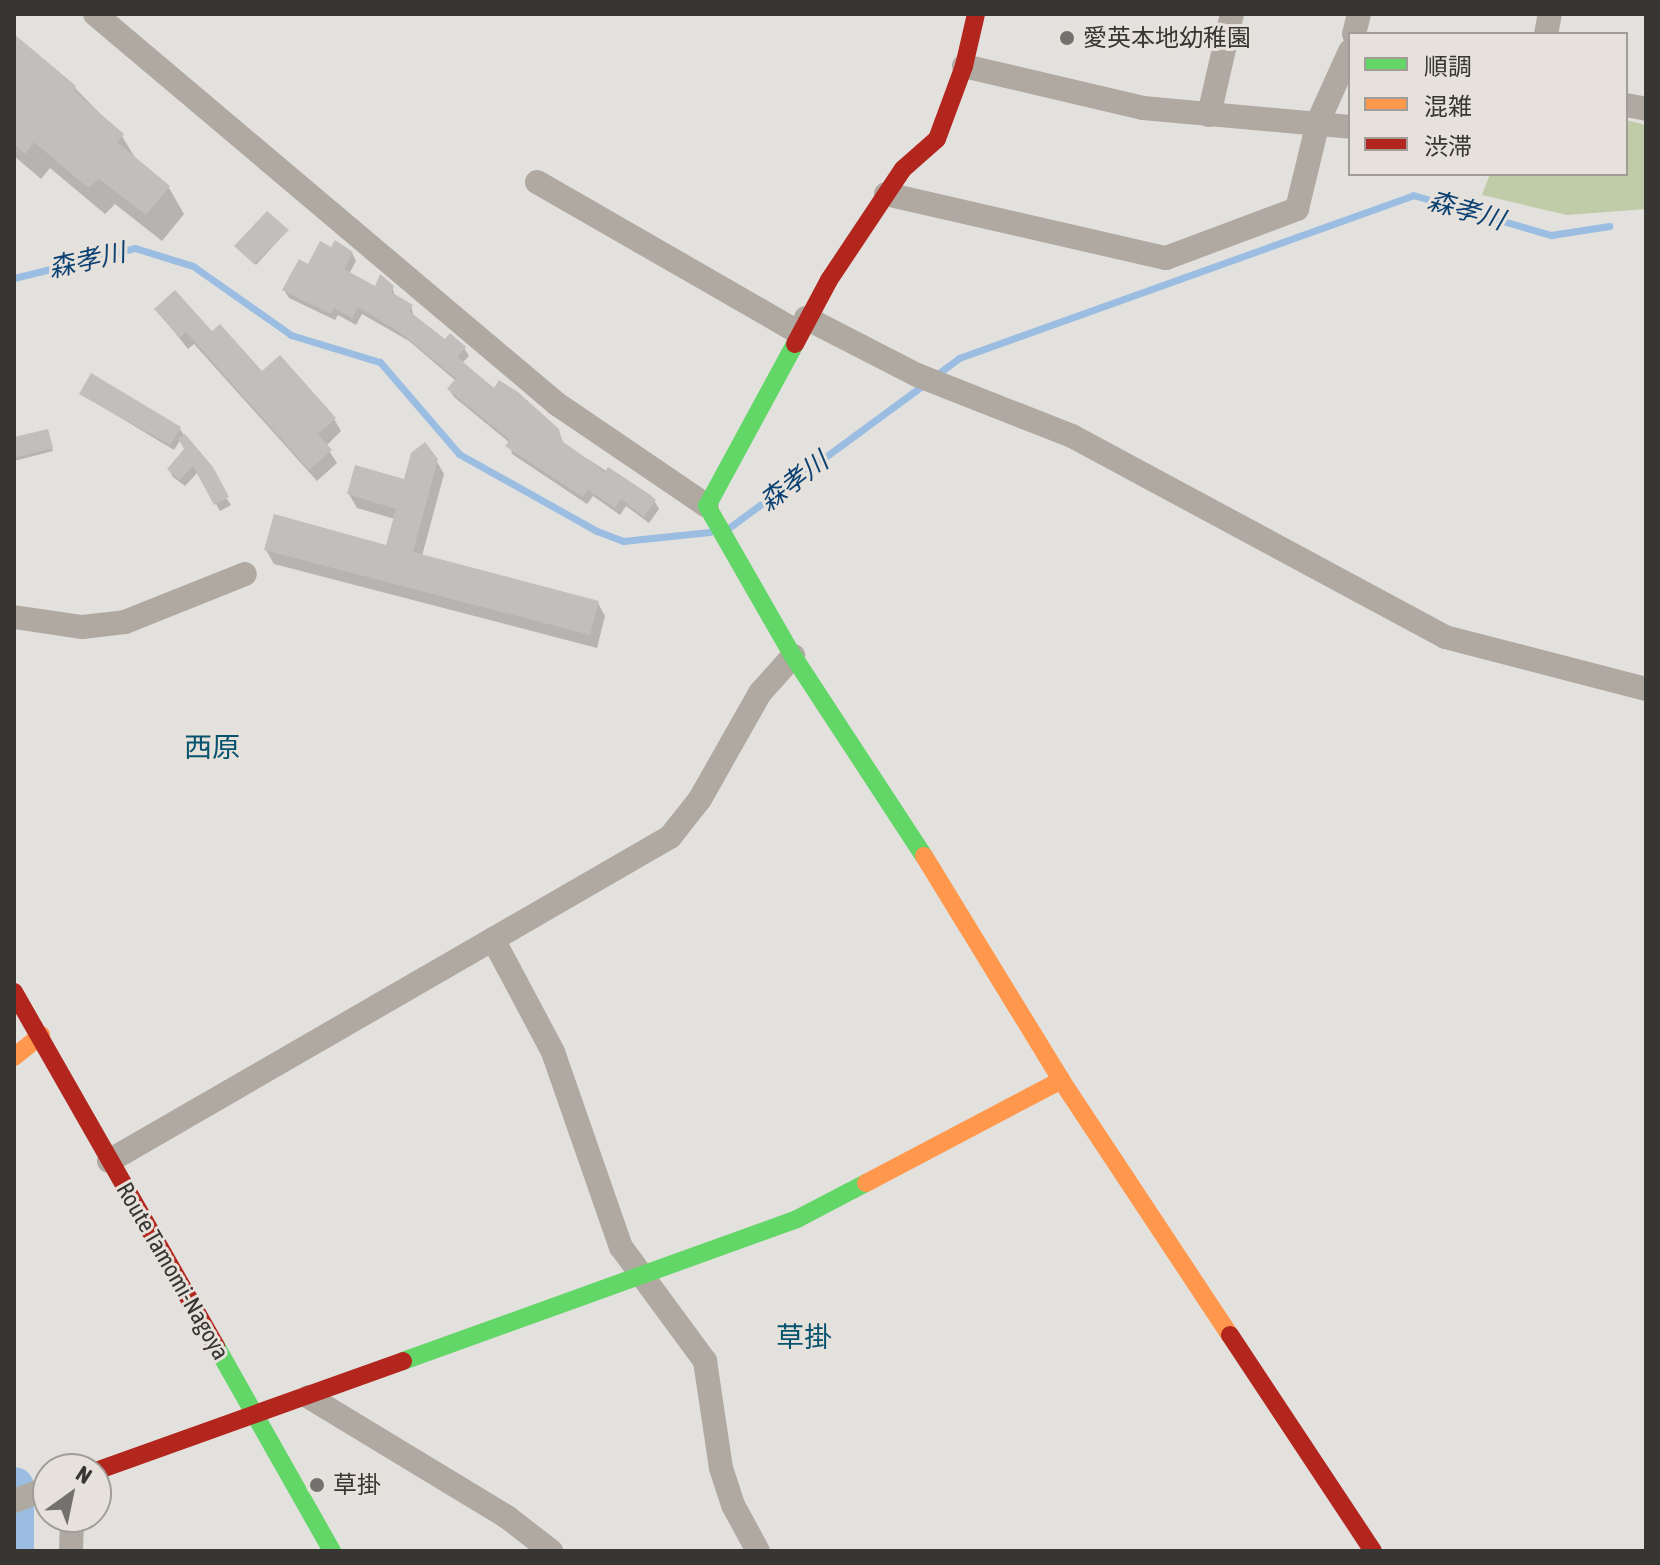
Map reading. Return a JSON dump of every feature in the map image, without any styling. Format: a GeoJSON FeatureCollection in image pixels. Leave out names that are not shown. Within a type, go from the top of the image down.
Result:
{"type":"FeatureCollection","features":[{"type":"Feature","properties":{"kind":"street"},"geometry":{"type":"LineString","coordinates":[[95,14],[557,404],[710,512],[793,656],[892,804],[1061,1080],[1373,1551]]}},
{"type":"Feature","properties":{"kind":"street"},"geometry":{"type":"LineString","coordinates":[[710,512],[802,325],[903,169],[937,139],[964,66],[976,14]]}},
{"type":"Feature","properties":{"kind":"street"},"geometry":{"type":"LineString","coordinates":[[1209,115],[1232,14]]}},
{"type":"Feature","properties":{"kind":"street"},"geometry":{"type":"LineString","coordinates":[[886,194],[1166,258],[1297,209],[1318,122],[1348,55]]}},
{"type":"Feature","properties":{"kind":"street"},"geometry":{"type":"LineString","coordinates":[[964,66],[1143,108],[1348,127]]}},
{"type":"Feature","properties":{"kind":"street"},"geometry":{"type":"LineString","coordinates":[[537,182],[802,325],[917,375],[950,385],[1072,436],[1445,637],[1646,689]]}},
{"type":"Feature","properties":{"kind":"street"},"geometry":{"type":"LineString","coordinates":[[14,617],[82,627],[125,622],[245,574]]}},
{"type":"Feature","properties":{"kind":"street"},"geometry":{"type":"LineString","coordinates":[[109,1161],[670,837],[700,799],[760,693],[793,656]]}},
{"type":"Feature","properties":{"kind":"street"},"geometry":{"type":"LineString","coordinates":[[493,939],[553,1052],[621,1247],[705,1361],[721,1468],[733,1505],[758,1551]]}},
{"type":"Feature","properties":{"kind":"street","name":"Route Tamomi-Nagoya"},"geometry":{"type":"LineString","coordinates":[[14,992],[41,1035],[109,1161],[165,1249],[254,1417],[332,1551]]}},
{"type":"Feature","properties":{"kind":"street"},"geometry":{"type":"LineString","coordinates":[[14,1057],[41,1035]]}},
{"type":"Feature","properties":{"kind":"street"},"geometry":{"type":"LineString","coordinates":[[112,1466],[254,1417],[638,1274],[797,1219],[1061,1080]]}},
{"type":"Feature","properties":{"kind":"street"},"geometry":{"type":"LineString","coordinates":[[309,1397],[507,1517],[551,1551]]}},
{"type":"Feature","properties":{"kind":"green space"},"geometry":{"type":"Polygon","coordinates":[[[1628,120],[1646,125],[1646,209],[1567,215],[1482,195],[1489,176],[1628,176],[1628,120]]]}},
{"type":"Feature","properties":{"kind":"building"},"geometry":{"type":"Polygon","coordinates":[[[14,34],[76,86],[73,90],[124,134],[117,142],[170,186],[146,215],[99,179],[88,188],[34,142],[25,154],[14,144],[14,34]]]}},
{"type":"Feature","properties":{"kind":"building"},"geometry":{"type":"Polygon","coordinates":[[[267,211],[289,230],[254,264],[234,246],[267,211]]]}},
{"type":"Feature","properties":{"kind":"building"},"geometry":{"type":"Polygon","coordinates":[[[335,240],[353,252],[344,269],[375,286],[380,274],[394,286],[391,292],[413,305],[409,311],[445,339],[450,333],[466,347],[457,357],[494,388],[499,380],[518,392],[559,429],[562,441],[605,472],[608,467],[656,500],[644,517],[621,499],[615,508],[588,490],[583,497],[505,446],[510,440],[447,389],[456,378],[402,334],[358,307],[352,318],[334,308],[331,314],[282,290],[299,259],[308,264],[320,241],[331,247],[335,240]]]}},
{"type":"Feature","properties":{"kind":"building"},"geometry":{"type":"Polygon","coordinates":[[[175,290],[212,331],[220,324],[262,371],[280,355],[336,418],[318,434],[332,450],[309,470],[186,332],[180,338],[154,309],[175,290]]]}},
{"type":"Feature","properties":{"kind":"building"},"geometry":{"type":"Polygon","coordinates":[[[91,373],[181,427],[170,445],[79,394],[91,373]]]}},
{"type":"Feature","properties":{"kind":"building"},"geometry":{"type":"Polygon","coordinates":[[[48,429],[53,448],[14,458],[14,437],[48,429]]]}},
{"type":"Feature","properties":{"kind":"building"},"geometry":{"type":"Polygon","coordinates":[[[185,434],[213,467],[229,497],[214,505],[193,466],[180,480],[167,469],[184,449],[178,438],[185,434]]]}},
{"type":"Feature","properties":{"kind":"building"},"geometry":{"type":"Polygon","coordinates":[[[425,442],[438,459],[413,552],[599,601],[590,635],[264,550],[274,514],[386,545],[396,509],[347,494],[355,465],[404,479],[411,453],[425,442]]]}},
{"type":"Feature","properties":{"kind":"waterway","name":"森孝川"},"geometry":{"type":"LineString","coordinates":[[936,375],[959,358],[1413,195],[1551,235],[1609,226]]}},
{"type":"Feature","properties":{"kind":"waterway","name":"森孝川"},"geometry":{"type":"LineString","coordinates":[[14,278],[135,248],[193,266],[291,335],[380,362],[459,454],[597,531],[623,541],[710,532]]}},
{"type":"Feature","properties":{"kind":"waterway","name":"森孝川"},"geometry":{"type":"LineString","coordinates":[[730,527],[926,383]]}},
{"type":"Feature","properties":{"kind":"waterway"},"geometry":{"type":"LineString","coordinates":[[14,1487],[14,1551]]}},
{"type":"Feature","properties":{"kind":"traffic: fast"},"geometry":{"type":"LineString","coordinates":[[795,344],[707,506],[793,656],[924,856]]}},
{"type":"Feature","properties":{"kind":"traffic: fast"},"geometry":{"type":"LineString","coordinates":[[403,1361],[797,1219],[866,1183]]}},
{"type":"Feature","properties":{"kind":"traffic: fast"},"geometry":{"type":"LineString","coordinates":[[216,1346],[332,1551]]}},
{"type":"Feature","properties":{"kind":"traffic: slow"},"geometry":{"type":"LineString","coordinates":[[924,856],[1061,1080],[1230,1335]]}},
{"type":"Feature","properties":{"kind":"traffic: slow"},"geometry":{"type":"LineString","coordinates":[[14,1057],[41,1035]]}},
{"type":"Feature","properties":{"kind":"traffic: slow"},"geometry":{"type":"LineString","coordinates":[[866,1183],[1061,1080]]}},
{"type":"Feature","properties":{"kind":"traffic: jam"},"geometry":{"type":"LineString","coordinates":[[795,344],[829,280],[903,169],[937,139],[964,66],[976,14]]}},
{"type":"Feature","properties":{"kind":"traffic: jam"},"geometry":{"type":"LineString","coordinates":[[14,992],[216,1346]]}},
{"type":"Feature","properties":{"kind":"traffic: jam"},"geometry":{"type":"LineString","coordinates":[[1230,1335],[1373,1551]]}},
{"type":"Feature","properties":{"kind":"traffic: jam"},"geometry":{"type":"LineString","coordinates":[[112,1465],[403,1361]]}},
{"type":"Feature","properties":{"kind":"place","name":"愛英本地幼稚園"},"geometry":{"type":"Point","coordinates":[1067,38]}},
{"type":"Feature","properties":{"kind":"place","name":"草掛"},"geometry":{"type":"Point","coordinates":[317,1485]}},
{"type":"Feature","properties":{"kind":"district","name":"西原"},"geometry":{"type":"Point","coordinates":[212,747]}},
{"type":"Feature","properties":{"kind":"district","name":"草掛"},"geometry":{"type":"Point","coordinates":[804,1337]}}]}
